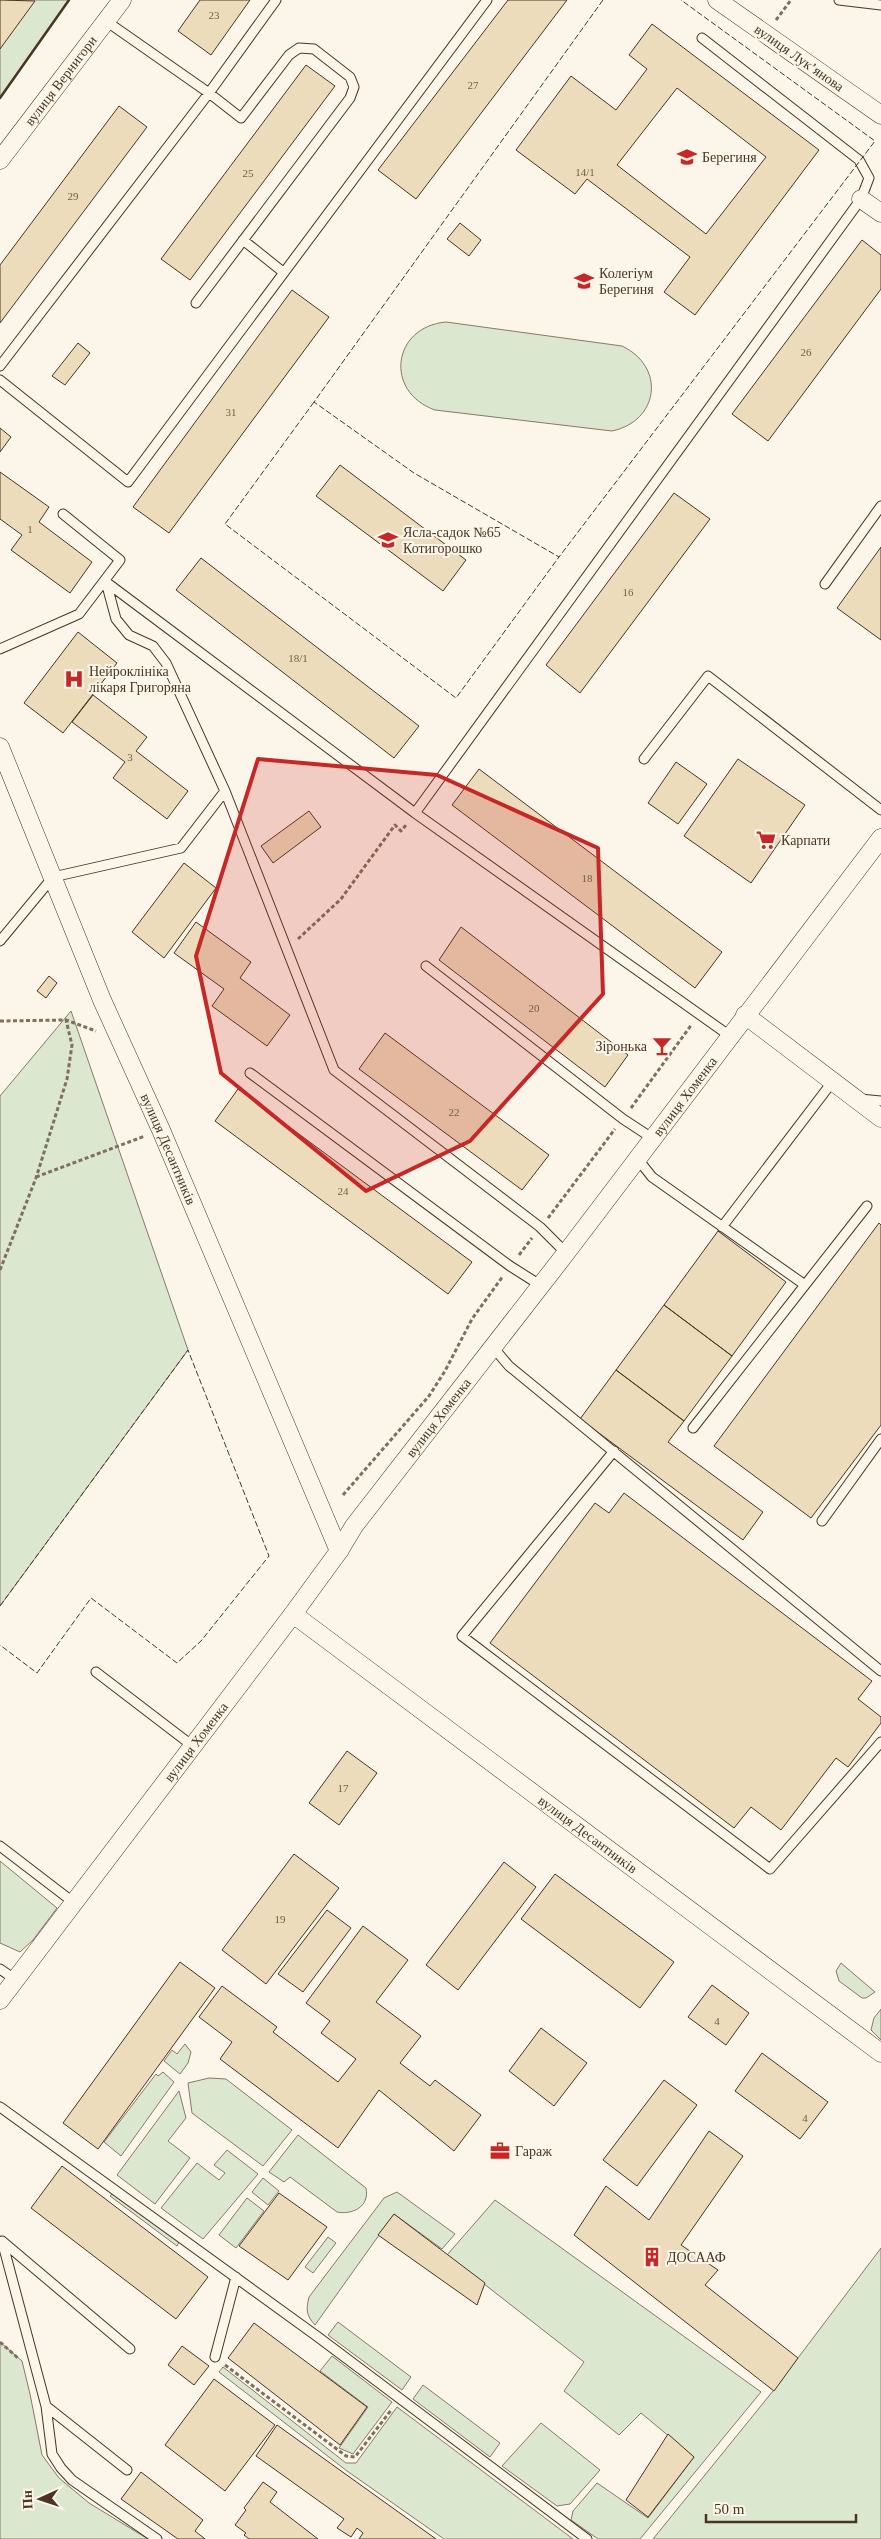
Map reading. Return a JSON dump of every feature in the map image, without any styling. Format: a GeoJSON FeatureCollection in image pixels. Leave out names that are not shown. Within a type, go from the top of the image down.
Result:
{"type":"FeatureCollection","features":[{"type":"Feature","properties":{"kind":"street","name":"вулиця Вернигори"},"geometry":{"type":"LineString","coordinates":[[0,160],[122,0]]}},
{"type":"Feature","properties":{"kind":"street","name":"вулиця Лукʼянова"},"geometry":{"type":"LineString","coordinates":[[717,0],[881,115]]}},
{"type":"Feature","properties":{"kind":"street"},"geometry":{"type":"LineString","coordinates":[[861,198],[881,213]]}},
{"type":"Feature","properties":{"kind":"street","name":"вулиця Десантників"},"geometry":{"type":"LineString","coordinates":[[0,747],[120,1040],[161,1130],[339,1551]]}},
{"type":"Feature","properties":{"kind":"street","name":"вулиця Хоменка"},"geometry":{"type":"LineString","coordinates":[[0,2000],[194,1747],[339,1551],[354,1526],[540,1284],[566,1253],[881,838]]}},
{"type":"Feature","properties":{"kind":"street"},"geometry":{"type":"LineString","coordinates":[[745,1015],[881,1118]]}},
{"type":"Feature","properties":{"kind":"street","name":"вулиця Десантників"},"geometry":{"type":"LineString","coordinates":[[293,1614],[881,2053]]}},
{"type":"Feature","properties":{"kind":"lane"},"geometry":{"type":"LineString","coordinates":[[0,366],[209,93],[276,0]]}},
{"type":"Feature","properties":{"kind":"lane"},"geometry":{"type":"LineString","coordinates":[[0,380],[128,482],[487,0]]}},
{"type":"Feature","properties":{"kind":"lane"},"geometry":{"type":"LineString","coordinates":[[839,0],[881,5]]}},
{"type":"Feature","properties":{"kind":"lane"},"geometry":{"type":"LineString","coordinates":[[106,21],[209,93],[241,118],[288,55],[299,48],[314,49],[350,77],[354,87],[350,98],[196,302]]}},
{"type":"Feature","properties":{"kind":"lane"},"geometry":{"type":"LineString","coordinates":[[416,813],[861,198],[869,178],[860,160],[702,38]]}},
{"type":"Feature","properties":{"kind":"lane"},"geometry":{"type":"LineString","coordinates":[[243,240],[283,272]]}},
{"type":"Feature","properties":{"kind":"lane"},"geometry":{"type":"LineString","coordinates":[[825,584],[881,506]]}},
{"type":"Feature","properties":{"kind":"lane"},"geometry":{"type":"LineString","coordinates":[[0,649],[79,614],[106,582],[120,560],[63,514]]}},
{"type":"Feature","properties":{"kind":"lane"},"geometry":{"type":"LineString","coordinates":[[106,582],[416,813],[730,1036]]}},
{"type":"Feature","properties":{"kind":"lane"},"geometry":{"type":"LineString","coordinates":[[106,582],[116,619],[129,635],[153,646],[166,663],[225,790],[334,1070],[540,1228],[566,1253]]}},
{"type":"Feature","properties":{"kind":"lane"},"geometry":{"type":"LineString","coordinates":[[644,759],[708,676],[881,810]]}},
{"type":"Feature","properties":{"kind":"lane"},"geometry":{"type":"LineString","coordinates":[[0,941],[53,877],[180,848],[225,790]]}},
{"type":"Feature","properties":{"kind":"lane"},"geometry":{"type":"LineString","coordinates":[[426,966],[623,1118],[652,1138]]}},
{"type":"Feature","properties":{"kind":"lane"},"geometry":{"type":"LineString","coordinates":[[250,1073],[510,1266],[540,1284]]}},
{"type":"Feature","properties":{"kind":"lane"},"geometry":{"type":"LineString","coordinates":[[722,1227],[833,1081]]}},
{"type":"Feature","properties":{"kind":"lane"},"geometry":{"type":"LineString","coordinates":[[858,1099],[881,1101]]}},
{"type":"Feature","properties":{"kind":"lane"},"geometry":{"type":"LineString","coordinates":[[638,1158],[652,1177],[805,1285]]}},
{"type":"Feature","properties":{"kind":"lane"},"geometry":{"type":"LineString","coordinates":[[693,1428],[867,1206]]}},
{"type":"Feature","properties":{"kind":"lane"},"geometry":{"type":"LineString","coordinates":[[492,1346],[509,1366],[881,1671]]}},
{"type":"Feature","properties":{"kind":"lane"},"geometry":{"type":"LineString","coordinates":[[822,1521],[881,1438]]}},
{"type":"Feature","properties":{"kind":"lane"},"geometry":{"type":"LineString","coordinates":[[614,1451],[462,1636],[770,1869],[881,1742]]}},
{"type":"Feature","properties":{"kind":"lane"},"geometry":{"type":"LineString","coordinates":[[96,1672],[194,1747]]}},
{"type":"Feature","properties":{"kind":"lane"},"geometry":{"type":"LineString","coordinates":[[0,1846],[74,1902]]}},
{"type":"Feature","properties":{"kind":"lane"},"geometry":{"type":"LineString","coordinates":[[0,1969],[16,1980]]}},
{"type":"Feature","properties":{"kind":"lane"},"geometry":{"type":"LineString","coordinates":[[0,2107],[236,2277],[587,2539]]}},
{"type":"Feature","properties":{"kind":"lane"},"geometry":{"type":"LineString","coordinates":[[1,2241],[130,2349]]}},
{"type":"Feature","properties":{"kind":"lane"},"geometry":{"type":"LineString","coordinates":[[1,2241],[46,2406],[52,2454],[60,2468],[72,2480],[158,2539]]}},
{"type":"Feature","properties":{"kind":"lane"},"geometry":{"type":"LineString","coordinates":[[215,2357],[236,2277]]}},
{"type":"Feature","properties":{"kind":"lane"},"geometry":{"type":"LineString","coordinates":[[46,2406],[127,2470]]}},
{"type":"Feature","properties":{"kind":"path"},"geometry":{"type":"LineString","coordinates":[[765,34],[791,0]]}},
{"type":"Feature","properties":{"kind":"path"},"geometry":{"type":"LineString","coordinates":[[287,949],[341,899],[395,825],[401,831],[416,813]]}},
{"type":"Feature","properties":{"kind":"path"},"geometry":{"type":"LineString","coordinates":[[0,1021],[66,1020],[120,1040]]}},
{"type":"Feature","properties":{"kind":"path"},"geometry":{"type":"LineString","coordinates":[[0,1270],[36,1178],[67,1079],[72,1045],[66,1020]]}},
{"type":"Feature","properties":{"kind":"path"},"geometry":{"type":"LineString","coordinates":[[36,1178],[161,1130]]}},
{"type":"Feature","properties":{"kind":"path"},"geometry":{"type":"LineString","coordinates":[[215,2357],[346,2456],[355,2457],[400,2398]]}},
{"type":"Feature","properties":{"kind":"highlighted area"},"geometry":{"type":"Polygon","coordinates":[[[258,759],[437,775],[598,848],[603,994],[470,1141],[366,1191],[221,1073],[196,956],[258,759]]]}},
{"type":"Feature","properties":{"kind":"green space"},"geometry":{"type":"Polygon","coordinates":[[[0,0],[69,0],[0,98],[0,0]]]}},
{"type":"Feature","properties":{"kind":"green space"},"geometry":{"type":"Polygon","coordinates":[[[446,322],[622,346],[636,355],[646,367],[651,379],[651,393],[647,405],[640,416],[628,425],[612,431],[435,410],[419,401],[408,389],[402,376],[401,361],[405,347],[414,335],[428,326],[446,322]]]}},
{"type":"Feature","properties":{"kind":"green space"},"geometry":{"type":"Polygon","coordinates":[[[71,1011],[188,1350],[0,1606],[0,1096],[71,1011]]]}},
{"type":"Feature","properties":{"kind":"green space"},"geometry":{"type":"Polygon","coordinates":[[[0,1861],[57,1908],[33,1940],[20,1952],[0,1943],[0,1861]]]}},
{"type":"Feature","properties":{"kind":"green space"},"geometry":{"type":"Polygon","coordinates":[[[841,1963],[875,1992],[866,1998],[862,1998],[839,1981],[836,1971],[841,1963]]]}},
{"type":"Feature","properties":{"kind":"green space"},"geometry":{"type":"Polygon","coordinates":[[[881,2009],[881,2040],[871,2030],[874,2018],[881,2009]]]}},
{"type":"Feature","properties":{"kind":"green space"},"geometry":{"type":"Polygon","coordinates":[[[185,2044],[191,2052],[188,2063],[180,2074],[164,2061],[172,2050],[177,2054],[185,2044]]]}},
{"type":"Feature","properties":{"kind":"green space"},"geometry":{"type":"Polygon","coordinates":[[[163,2072],[174,2082],[121,2156],[104,2142],[156,2074],[158,2076],[163,2072]]]}},
{"type":"Feature","properties":{"kind":"green space"},"geometry":{"type":"Polygon","coordinates":[[[209,2078],[226,2079],[292,2130],[263,2166],[192,2113],[188,2083],[209,2078]]]}},
{"type":"Feature","properties":{"kind":"green space"},"geometry":{"type":"Polygon","coordinates":[[[179,2091],[186,2118],[168,2141],[190,2158],[155,2204],[117,2175],[179,2091]]]}},
{"type":"Feature","properties":{"kind":"green space"},"geometry":{"type":"Polygon","coordinates":[[[298,2135],[366,2188],[367,2195],[363,2205],[354,2211],[337,2212],[290,2177],[284,2182],[269,2172],[298,2135]]]}},
{"type":"Feature","properties":{"kind":"green space"},"geometry":{"type":"Polygon","coordinates":[[[227,2150],[258,2174],[203,2239],[161,2208],[197,2163],[219,2180],[225,2173],[214,2165],[227,2150]]]}},
{"type":"Feature","properties":{"kind":"green space"},"geometry":{"type":"Polygon","coordinates":[[[263,2178],[279,2191],[268,2205],[252,2192],[263,2178]]]}},
{"type":"Feature","properties":{"kind":"green space"},"geometry":{"type":"Polygon","coordinates":[[[397,2192],[455,2234],[442,2249],[394,2214],[315,2325],[308,2312],[309,2297],[384,2198],[397,2192]]]}},
{"type":"Feature","properties":{"kind":"green space"},"geometry":{"type":"Polygon","coordinates":[[[115,2194],[179,2242],[177,2246],[110,2196],[115,2194]]]}},
{"type":"Feature","properties":{"kind":"green space"},"geometry":{"type":"Polygon","coordinates":[[[247,2198],[264,2211],[236,2248],[219,2235],[247,2198]]]}},
{"type":"Feature","properties":{"kind":"green space"},"geometry":{"type":"Polygon","coordinates":[[[495,2200],[761,2392],[640,2539],[598,2539],[571,2520],[573,2511],[597,2483],[648,2518],[694,2457],[641,2413],[619,2435],[564,2391],[584,2362],[447,2255],[495,2200]]]}},
{"type":"Feature","properties":{"kind":"green space"},"geometry":{"type":"Polygon","coordinates":[[[328,2237],[336,2243],[313,2273],[305,2267],[328,2237]]]}},
{"type":"Feature","properties":{"kind":"green space"},"geometry":{"type":"Polygon","coordinates":[[[881,2248],[881,2539],[653,2539],[773,2391],[881,2248]]]}},
{"type":"Feature","properties":{"kind":"green space"},"geometry":{"type":"Polygon","coordinates":[[[338,2322],[411,2377],[402,2390],[328,2335],[338,2322]]]}},
{"type":"Feature","properties":{"kind":"green space"},"geometry":{"type":"Polygon","coordinates":[[[0,2342],[22,2361],[42,2455],[59,2478],[89,2503],[148,2539],[0,2539],[0,2342]]]}},
{"type":"Feature","properties":{"kind":"green space"},"geometry":{"type":"Polygon","coordinates":[[[332,2356],[392,2402],[353,2454],[339,2448],[368,2407],[320,2371],[332,2356]]]}},
{"type":"Feature","properties":{"kind":"green space"},"geometry":{"type":"Polygon","coordinates":[[[223,2367],[346,2463],[356,2463],[397,2407],[573,2539],[444,2539],[347,2471],[219,2372],[223,2367]]]}},
{"type":"Feature","properties":{"kind":"green space"},"geometry":{"type":"Polygon","coordinates":[[[423,2385],[500,2443],[490,2457],[413,2399],[423,2385]]]}},
{"type":"Feature","properties":{"kind":"green space"},"geometry":{"type":"Polygon","coordinates":[[[541,2423],[600,2470],[570,2504],[557,2506],[502,2466],[541,2423]]]}},
{"type":"Feature","properties":{"kind":"building"},"geometry":{"type":"Polygon","coordinates":[[[0,0],[35,1],[0,49],[0,0]]]}},
{"type":"Feature","properties":{"kind":"building"},"geometry":{"type":"Polygon","coordinates":[[[200,0],[250,0],[211,55],[178,31],[200,0]]]}},
{"type":"Feature","properties":{"kind":"building"},"geometry":{"type":"Polygon","coordinates":[[[508,0],[567,0],[416,199],[378,170],[508,0]]]}},
{"type":"Feature","properties":{"kind":"building"},"geometry":{"type":"Polygon","coordinates":[[[652,24],[819,150],[695,315],[664,292],[690,257],[587,179],[575,194],[516,150],[571,76],[616,110],[647,69],[629,55],[652,24]],[[677,88],[617,165],[706,234],[766,157],[677,88]]]}},
{"type":"Feature","properties":{"kind":"building"},"geometry":{"type":"Polygon","coordinates":[[[306,65],[335,86],[190,280],[161,259],[306,65]]]}},
{"type":"Feature","properties":{"kind":"building"},"geometry":{"type":"Polygon","coordinates":[[[119,106],[147,127],[0,323],[0,265],[119,106]]]}},
{"type":"Feature","properties":{"kind":"building"},"geometry":{"type":"Polygon","coordinates":[[[460,223],[481,240],[469,256],[447,239],[460,223]]]}},
{"type":"Feature","properties":{"kind":"building"},"geometry":{"type":"Polygon","coordinates":[[[862,240],[881,255],[881,289],[768,441],[732,414],[862,240]]]}},
{"type":"Feature","properties":{"kind":"building"},"geometry":{"type":"Polygon","coordinates":[[[292,290],[329,317],[169,533],[133,507],[292,290]]]}},
{"type":"Feature","properties":{"kind":"building"},"geometry":{"type":"Polygon","coordinates":[[[78,343],[90,353],[65,385],[52,376],[78,343]]]}},
{"type":"Feature","properties":{"kind":"building"},"geometry":{"type":"Polygon","coordinates":[[[0,428],[11,437],[0,452],[0,428]]]}},
{"type":"Feature","properties":{"kind":"building"},"geometry":{"type":"Polygon","coordinates":[[[340,465],[466,560],[443,591],[316,496],[340,465]]]}},
{"type":"Feature","properties":{"kind":"building"},"geometry":{"type":"Polygon","coordinates":[[[0,472],[49,507],[39,522],[92,562],[70,593],[11,550],[22,535],[0,519],[0,472]]]}},
{"type":"Feature","properties":{"kind":"building"},"geometry":{"type":"Polygon","coordinates":[[[674,493],[710,519],[580,693],[546,665],[674,493]]]}},
{"type":"Feature","properties":{"kind":"building"},"geometry":{"type":"Polygon","coordinates":[[[881,547],[881,640],[837,608],[881,547]]]}},
{"type":"Feature","properties":{"kind":"building"},"geometry":{"type":"Polygon","coordinates":[[[201,558],[419,726],[394,758],[176,590],[201,558]]]}},
{"type":"Feature","properties":{"kind":"building","name":"Нейроклініка лікаря Григоряна"},"geometry":{"type":"Polygon","coordinates":[[[78,632],[117,663],[63,733],[24,703],[78,632]]]}},
{"type":"Feature","properties":{"kind":"building"},"geometry":{"type":"Polygon","coordinates":[[[93,695],[147,737],[136,751],[188,791],[167,819],[113,778],[125,762],[72,722],[93,695]]]}},
{"type":"Feature","properties":{"kind":"building"},"geometry":{"type":"Polygon","coordinates":[[[738,759],[805,805],[751,883],[684,836],[738,759]]]}},
{"type":"Feature","properties":{"kind":"building"},"geometry":{"type":"Polygon","coordinates":[[[676,762],[707,784],[678,824],[648,803],[676,762]]]}},
{"type":"Feature","properties":{"kind":"building"},"geometry":{"type":"Polygon","coordinates":[[[479,769],[722,952],[695,988],[452,805],[479,769]]]}},
{"type":"Feature","properties":{"kind":"building"},"geometry":{"type":"Polygon","coordinates":[[[309,811],[321,827],[273,863],[261,846],[309,811]]]}},
{"type":"Feature","properties":{"kind":"building"},"geometry":{"type":"Polygon","coordinates":[[[184,863],[216,888],[164,958],[132,932],[184,863]]]}},
{"type":"Feature","properties":{"kind":"building"},"geometry":{"type":"Polygon","coordinates":[[[196,922],[251,962],[240,978],[290,1015],[267,1046],[212,1006],[224,989],[174,953],[196,922]]]}},
{"type":"Feature","properties":{"kind":"building"},"geometry":{"type":"Polygon","coordinates":[[[461,927],[628,1055],[605,1087],[439,960],[461,927]]]}},
{"type":"Feature","properties":{"kind":"building"},"geometry":{"type":"Polygon","coordinates":[[[49,976],[57,983],[46,998],[37,991],[49,976]]]}},
{"type":"Feature","properties":{"kind":"building"},"geometry":{"type":"Polygon","coordinates":[[[385,1033],[549,1155],[522,1190],[359,1069],[385,1033]]]}},
{"type":"Feature","properties":{"kind":"building"},"geometry":{"type":"Polygon","coordinates":[[[238,1089],[472,1262],[448,1294],[215,1121],[238,1089]]]}},
{"type":"Feature","properties":{"kind":"building"},"geometry":{"type":"Polygon","coordinates":[[[879,1223],[881,1225],[881,1425],[811,1518],[714,1446],[879,1223]]]}},
{"type":"Feature","properties":{"kind":"building"},"geometry":{"type":"Polygon","coordinates":[[[718,1231],[786,1282],[732,1356],[664,1305],[718,1231]]]}},
{"type":"Feature","properties":{"kind":"building"},"geometry":{"type":"Polygon","coordinates":[[[664,1305],[732,1356],[684,1421],[616,1370],[664,1305]]]}},
{"type":"Feature","properties":{"kind":"building"},"geometry":{"type":"Polygon","coordinates":[[[616,1370],[684,1421],[668,1442],[763,1512],[743,1540],[580,1419],[616,1370]]]}},
{"type":"Feature","properties":{"kind":"building"},"geometry":{"type":"Polygon","coordinates":[[[624,1493],[872,1681],[858,1699],[881,1717],[881,1723],[848,1767],[836,1758],[781,1830],[751,1807],[734,1828],[490,1643],[595,1503],[609,1513],[624,1493]]]}},
{"type":"Feature","properties":{"kind":"building"},"geometry":{"type":"Polygon","coordinates":[[[347,1751],[377,1773],[339,1825],[309,1803],[347,1751]]]}},
{"type":"Feature","properties":{"kind":"building"},"geometry":{"type":"Polygon","coordinates":[[[294,1854],[339,1888],[266,1984],[222,1950],[294,1854]]]}},
{"type":"Feature","properties":{"kind":"building"},"geometry":{"type":"Polygon","coordinates":[[[504,1862],[536,1887],[458,1990],[426,1965],[504,1862]]]}},
{"type":"Feature","properties":{"kind":"building"},"geometry":{"type":"Polygon","coordinates":[[[555,1874],[674,1962],[640,2008],[521,1919],[555,1874]]]}},
{"type":"Feature","properties":{"kind":"building"},"geometry":{"type":"Polygon","coordinates":[[[327,1910],[351,1928],[303,1992],[278,1974],[327,1910]]]}},
{"type":"Feature","properties":{"kind":"building"},"geometry":{"type":"Polygon","coordinates":[[[363,1926],[408,1960],[376,2002],[421,2036],[400,2063],[430,2086],[435,2080],[481,2115],[454,2151],[379,2090],[338,2148],[220,2059],[232,2042],[199,2017],[222,1986],[277,2027],[273,2032],[338,2082],[356,2059],[321,2033],[330,2021],[306,2003],[363,1926]]]}},
{"type":"Feature","properties":{"kind":"building"},"geometry":{"type":"Polygon","coordinates":[[[180,1962],[215,1988],[98,2149],[63,2123],[180,1962]]]}},
{"type":"Feature","properties":{"kind":"building"},"geometry":{"type":"Polygon","coordinates":[[[712,1985],[749,2013],[726,2045],[688,2017],[712,1985]]]}},
{"type":"Feature","properties":{"kind":"building"},"geometry":{"type":"Polygon","coordinates":[[[541,2028],[587,2063],[554,2106],[509,2071],[541,2028]]]}},
{"type":"Feature","properties":{"kind":"building"},"geometry":{"type":"Polygon","coordinates":[[[762,2053],[828,2102],[800,2139],[735,2091],[762,2053]]]}},
{"type":"Feature","properties":{"kind":"building"},"geometry":{"type":"Polygon","coordinates":[[[664,2080],[697,2105],[637,2186],[603,2160],[664,2080]]]}},
{"type":"Feature","properties":{"kind":"building","name":"ДОСААФ"},"geometry":{"type":"Polygon","coordinates":[[[709,2131],[743,2156],[681,2245],[718,2270],[705,2285],[798,2358],[774,2391],[574,2235],[606,2186],[649,2220],[709,2131]]]}},
{"type":"Feature","properties":{"kind":"building"},"geometry":{"type":"Polygon","coordinates":[[[62,2166],[208,2277],[176,2319],[31,2208],[62,2166]]]}},
{"type":"Feature","properties":{"kind":"building"},"geometry":{"type":"Polygon","coordinates":[[[279,2193],[327,2227],[288,2280],[239,2246],[279,2193]]]}},
{"type":"Feature","properties":{"kind":"building"},"geometry":{"type":"Polygon","coordinates":[[[394,2214],[485,2283],[477,2305],[378,2235],[394,2214]]]}},
{"type":"Feature","properties":{"kind":"building"},"geometry":{"type":"Polygon","coordinates":[[[254,2323],[367,2407],[340,2445],[228,2358],[254,2323]]]}},
{"type":"Feature","properties":{"kind":"building"},"geometry":{"type":"Polygon","coordinates":[[[182,2346],[209,2366],[194,2385],[168,2365],[182,2346]]]}},
{"type":"Feature","properties":{"kind":"building"},"geometry":{"type":"Polygon","coordinates":[[[214,2379],[275,2425],[225,2491],[165,2445],[214,2379]]]}},
{"type":"Feature","properties":{"kind":"building"},"geometry":{"type":"Polygon","coordinates":[[[277,2425],[436,2539],[359,2539],[363,2533],[357,2528],[351,2537],[337,2528],[344,2519],[256,2456],[277,2425]]]}},
{"type":"Feature","properties":{"kind":"building"},"geometry":{"type":"Polygon","coordinates":[[[668,2434],[694,2457],[648,2517],[626,2500],[668,2434]]]}},
{"type":"Feature","properties":{"kind":"building"},"geometry":{"type":"Polygon","coordinates":[[[141,2472],[203,2520],[195,2531],[205,2539],[178,2539],[121,2499],[141,2472]]]}},
{"type":"Feature","properties":{"kind":"building"},"geometry":{"type":"Polygon","coordinates":[[[263,2482],[277,2492],[270,2502],[318,2539],[249,2539],[244,2535],[246,2533],[235,2525],[246,2510],[244,2508],[263,2482]]]}},
{"type":"Feature","properties":{"kind":"fence"},"geometry":{"type":"LineString","coordinates":[[603,0],[314,402],[414,473],[559,557],[875,141],[681,0]]}},
{"type":"Feature","properties":{"kind":"fence"},"geometry":{"type":"LineString","coordinates":[[314,402],[225,524],[456,698],[559,557]]}},
{"type":"Feature","properties":{"kind":"fence"},"geometry":{"type":"LineString","coordinates":[[0,1606],[188,1350],[269,1556],[201,1641],[177,1663],[91,1598],[37,1673],[0,1645]]}},
{"type":"Feature","properties":{"kind":"wall"},"geometry":{"type":"LineString","coordinates":[[0,98],[69,0]]}},
{"type":"Feature","properties":{"kind":"place","name":"Берегиня"},"geometry":{"type":"Point","coordinates":[687,157]}},
{"type":"Feature","properties":{"kind":"place","name":"Колегіум Берегиня"},"geometry":{"type":"Point","coordinates":[584,281]}},
{"type":"Feature","properties":{"kind":"place","name":"Ясла-садок №65 Котигорошко"},"geometry":{"type":"Point","coordinates":[388,540]}},
{"type":"Feature","properties":{"kind":"place","name":"Нейроклініка лікаря Григоряна"},"geometry":{"type":"Point","coordinates":[74,679]}},
{"type":"Feature","properties":{"kind":"place","name":"Карпати"},"geometry":{"type":"Point","coordinates":[766,840]}},
{"type":"Feature","properties":{"kind":"place","name":"Зіронька"},"geometry":{"type":"Point","coordinates":[662,1046]}},
{"type":"Feature","properties":{"kind":"place","name":"Гараж"},"geometry":{"type":"Point","coordinates":[500,2151]}},
{"type":"Feature","properties":{"kind":"place","name":"ДОСААФ"},"geometry":{"type":"Point","coordinates":[652,2257]}}]}
